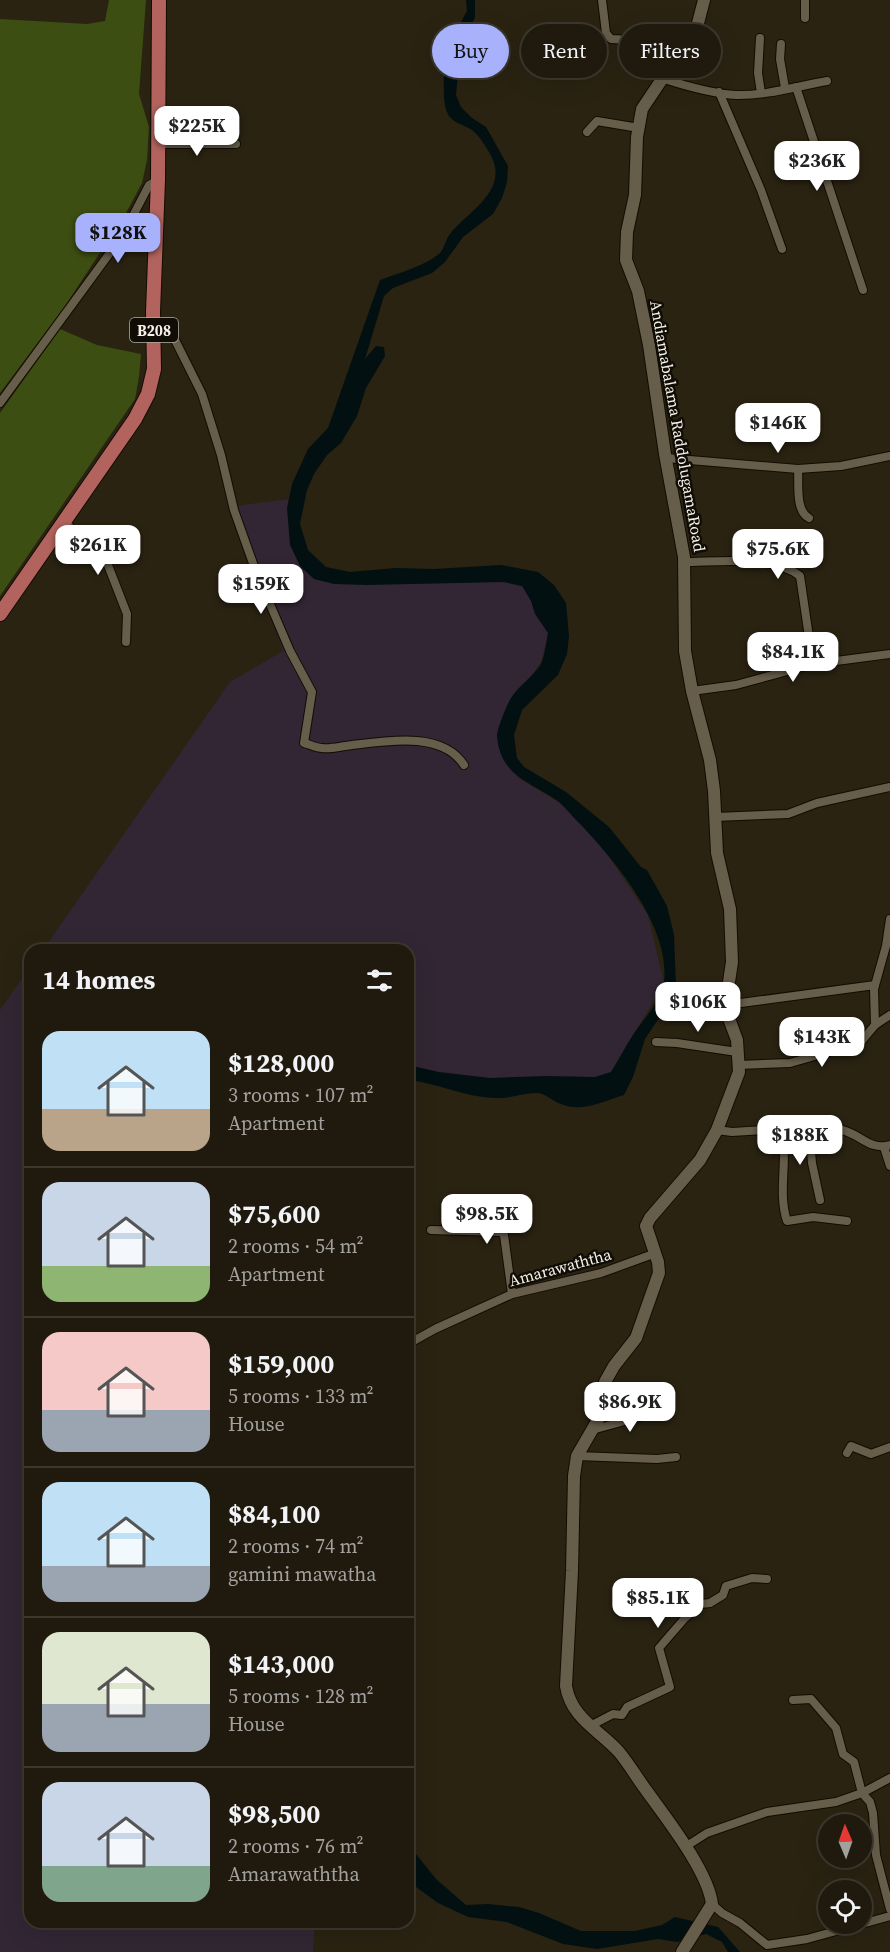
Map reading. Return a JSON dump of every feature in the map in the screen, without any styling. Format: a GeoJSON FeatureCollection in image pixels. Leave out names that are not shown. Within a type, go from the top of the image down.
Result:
{"type":"FeatureCollection","features":[{"type":"Feature","properties":{"kind":"main road","name":"B208"},"geometry":{"type":"LineString","coordinates":[[0,614],[135,419],[148,394],[154,369],[159,0]]}},
{"type":"Feature","properties":{"kind":"street"},"geometry":{"type":"LineString","coordinates":[[602,0],[606,33],[611,39],[619,39]]}},
{"type":"Feature","properties":{"kind":"street","name":"Andiamabalama RaddolugamaRoad"},"geometry":{"type":"LineString","coordinates":[[698,24],[704,0]]}},
{"type":"Feature","properties":{"kind":"street"},"geometry":{"type":"LineString","coordinates":[[805,0],[805,18]]}},
{"type":"Feature","properties":{"kind":"street"},"geometry":{"type":"LineString","coordinates":[[760,38],[758,73],[761,93]]}},
{"type":"Feature","properties":{"kind":"street"},"geometry":{"type":"LineString","coordinates":[[781,44],[780,59],[785,88]]}},
{"type":"Feature","properties":{"kind":"street"},"geometry":{"type":"LineString","coordinates":[[663,79],[735,95],[761,93],[827,81]]}},
{"type":"Feature","properties":{"kind":"street","name":"Andiamabalama RaddolugamaRoad"},"geometry":{"type":"LineString","coordinates":[[663,79],[642,109],[635,195],[627,232],[626,260],[639,291],[684,562],[685,651],[692,691],[710,760],[717,853],[730,909],[732,962],[726,1005],[737,1040],[739,1072],[717,1130],[700,1160],[650,1218],[646,1226],[656,1254],[659,1273],[636,1338],[614,1366],[605,1382],[599,1418],[577,1456],[574,1476],[566,1686],[568,1698],[576,1712],[619,1752],[685,1847],[711,1892],[712,1904]]}},
{"type":"Feature","properties":{"kind":"street"},"geometry":{"type":"LineString","coordinates":[[796,87],[864,290]]}},
{"type":"Feature","properties":{"kind":"street"},"geometry":{"type":"LineString","coordinates":[[719,92],[761,190],[782,249]]}},
{"type":"Feature","properties":{"kind":"street"},"geometry":{"type":"LineString","coordinates":[[587,132],[597,121],[639,128]]}},
{"type":"Feature","properties":{"kind":"street"},"geometry":{"type":"LineString","coordinates":[[158,144],[236,144]]}},
{"type":"Feature","properties":{"kind":"street"},"geometry":{"type":"LineString","coordinates":[[0,403],[123,235],[149,185],[158,180]]}},
{"type":"Feature","properties":{"kind":"street"},"geometry":{"type":"LineString","coordinates":[[154,318],[174,338],[202,394],[234,510],[255,569],[290,651],[312,692],[304,742],[322,748],[394,741],[427,742],[442,746],[458,756],[464,765]]}},
{"type":"Feature","properties":{"kind":"street"},"geometry":{"type":"LineString","coordinates":[[666,458],[798,469],[841,466],[890,456]]}},
{"type":"Feature","properties":{"kind":"street"},"geometry":{"type":"LineString","coordinates":[[798,469],[800,508],[803,515],[809,518]]}},
{"type":"Feature","properties":{"kind":"street"},"geometry":{"type":"LineString","coordinates":[[64,521],[82,542],[97,543],[106,560],[127,614],[126,642]]}},
{"type":"Feature","properties":{"kind":"street"},"geometry":{"type":"LineString","coordinates":[[684,562],[758,562],[792,569],[800,576],[813,664]]}},
{"type":"Feature","properties":{"kind":"street"},"geometry":{"type":"LineString","coordinates":[[692,691],[736,685],[813,664],[890,654]]}},
{"type":"Feature","properties":{"kind":"street"},"geometry":{"type":"LineString","coordinates":[[715,817],[788,814],[817,803],[890,787]]}},
{"type":"Feature","properties":{"kind":"street"},"geometry":{"type":"LineString","coordinates":[[875,1025],[875,985],[886,946],[890,919]]}},
{"type":"Feature","properties":{"kind":"street"},"geometry":{"type":"LineString","coordinates":[[726,1005],[875,985]]}},
{"type":"Feature","properties":{"kind":"street"},"geometry":{"type":"LineString","coordinates":[[738,1065],[790,1063],[860,1043],[875,1025],[890,1015]]}},
{"type":"Feature","properties":{"kind":"street"},"geometry":{"type":"LineString","coordinates":[[656,1042],[738,1052]]}},
{"type":"Feature","properties":{"kind":"street"},"geometry":{"type":"LineString","coordinates":[[717,1130],[732,1132],[809,1128],[843,1130],[875,1147],[887,1146],[890,1166]]}},
{"type":"Feature","properties":{"kind":"street"},"geometry":{"type":"LineString","coordinates":[[809,1128],[812,1163],[820,1200]]}},
{"type":"Feature","properties":{"kind":"street"},"geometry":{"type":"LineString","coordinates":[[781,1129],[785,1144],[782,1206],[787,1221],[813,1217],[847,1221]]}},
{"type":"Feature","properties":{"kind":"street"},"geometry":{"type":"LineString","coordinates":[[431,1230],[501,1232],[504,1236],[512,1294]]}},
{"type":"Feature","properties":{"kind":"street","name":"Amarawaththa"},"geometry":{"type":"LineString","coordinates":[[414,1341],[512,1294],[601,1273],[656,1254]]}},
{"type":"Feature","properties":{"kind":"street"},"geometry":{"type":"LineString","coordinates":[[592,1430],[661,1411]]}},
{"type":"Feature","properties":{"kind":"street"},"geometry":{"type":"LineString","coordinates":[[847,1454],[851,1446],[871,1454],[890,1447]]}},
{"type":"Feature","properties":{"kind":"street"},"geometry":{"type":"LineString","coordinates":[[577,1456],[657,1459],[676,1457]]}},
{"type":"Feature","properties":{"kind":"street"},"geometry":{"type":"LineString","coordinates":[[590,1726],[613,1714],[622,1715],[627,1707],[670,1687],[659,1648],[685,1618],[701,1604],[710,1603],[723,1595],[726,1586],[752,1578],[767,1579]]}},
{"type":"Feature","properties":{"kind":"street"},"geometry":{"type":"LineString","coordinates":[[794,1700],[811,1699],[836,1728],[843,1754],[854,1762],[861,1793],[870,1802],[873,1813],[876,1855],[890,1909]]}},
{"type":"Feature","properties":{"kind":"street"},"geometry":{"type":"LineString","coordinates":[[685,1847],[707,1833],[767,1812],[836,1802],[861,1793],[890,1778]]}},
{"type":"Feature","properties":{"kind":"street"},"geometry":{"type":"LineString","coordinates":[[682,1952],[712,1904],[722,1913],[740,1923],[767,1946],[807,1939],[890,1916]]}},
{"type":"Feature","properties":{"kind":"shaded area"},"geometry":{"type":"Polygon","coordinates":[[[466,0],[475,0],[475,17],[472,24],[460,24],[467,11],[466,0]]]}},
{"type":"Feature","properties":{"kind":"shaded area"},"geometry":{"type":"Polygon","coordinates":[[[444,78],[458,78],[456,95],[461,107],[486,127],[508,166],[507,182],[502,198],[493,214],[463,237],[445,262],[432,273],[393,288],[384,296],[365,359],[376,346],[384,347],[385,356],[366,388],[357,416],[341,443],[327,455],[314,474],[307,490],[300,524],[308,550],[326,567],[350,572],[396,568],[434,569],[501,565],[538,572],[554,585],[566,603],[569,636],[567,654],[558,675],[522,710],[514,735],[517,758],[524,767],[566,792],[609,827],[641,867],[647,870],[667,906],[674,935],[676,985],[667,1006],[645,1039],[633,1077],[624,1095],[585,1107],[558,1103],[540,1093],[500,1098],[483,1097],[414,1081],[414,1066],[490,1078],[595,1077],[611,1072],[633,1034],[657,1001],[662,989],[664,961],[659,939],[637,895],[623,874],[559,802],[511,770],[499,750],[497,733],[500,722],[509,701],[541,664],[548,633],[535,614],[531,601],[522,586],[504,582],[334,584],[314,579],[300,566],[290,545],[287,508],[292,484],[308,449],[328,428],[380,280],[418,266],[439,254],[450,234],[482,202],[494,183],[496,172],[487,148],[472,130],[451,119],[447,112],[444,78]]]}},
{"type":"Feature","properties":{"kind":"shaded area"},"geometry":{"type":"Polygon","coordinates":[[[298,498],[292,522],[314,579],[504,582],[532,589],[552,621],[541,662],[502,719],[517,777],[560,803],[601,845],[648,915],[664,984],[611,1072],[560,1089],[414,1070],[414,944],[47,944],[230,682],[283,651],[235,506],[298,498]]]}},
{"type":"Feature","properties":{"kind":"shaded area"},"geometry":{"type":"Polygon","coordinates":[[[24,976],[24,1928],[315,1928],[313,1952],[0,1952],[0,1010],[24,976]]]}},
{"type":"Feature","properties":{"kind":"shaded area"},"geometry":{"type":"Polygon","coordinates":[[[414,1852],[436,1879],[466,1905],[488,1904],[519,1907],[581,1931],[635,1931],[662,1925],[675,1917],[718,1927],[740,1952],[728,1952],[722,1942],[706,1934],[678,1942],[658,1939],[597,1949],[563,1944],[507,1922],[468,1917],[438,1903],[414,1885],[414,1852]]]}},
{"type":"Feature","properties":{"kind":"green space"},"geometry":{"type":"Polygon","coordinates":[[[109,0],[146,0],[139,94],[149,127],[147,160],[142,183],[126,213],[63,309],[0,393],[0,19],[87,24],[105,21],[109,0]]]}},
{"type":"Feature","properties":{"kind":"green space"},"geometry":{"type":"Polygon","coordinates":[[[60,329],[97,345],[141,354],[135,399],[0,596],[0,413],[60,329]]]}}]}
